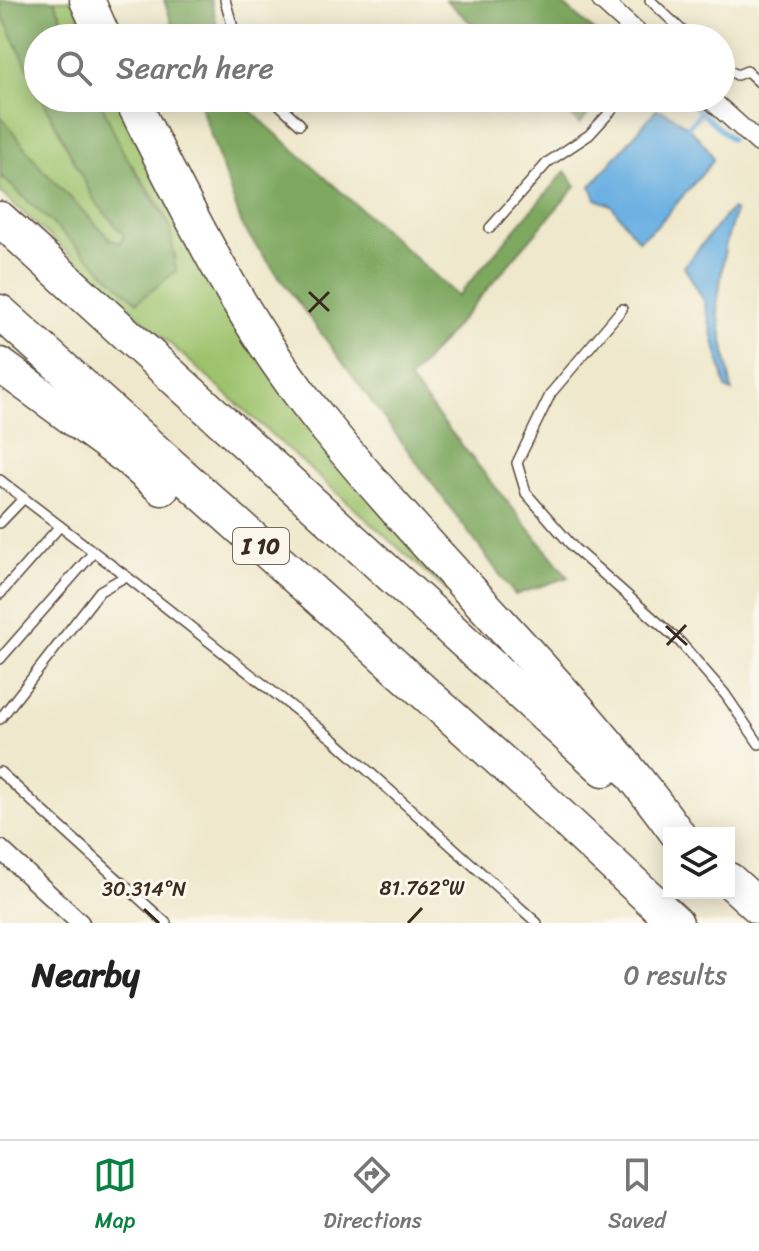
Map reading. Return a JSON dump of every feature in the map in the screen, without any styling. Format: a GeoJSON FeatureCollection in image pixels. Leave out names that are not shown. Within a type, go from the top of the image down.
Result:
{"type":"FeatureCollection","features":[{"type":"Feature","properties":{"kind":"highway"},"geometry":{"type":"LineString","coordinates":[[87,0],[98,24]]}},
{"type":"Feature","properties":{"kind":"highway"},"geometry":{"type":"LineString","coordinates":[[100,0],[108,24]]}},
{"type":"Feature","properties":{"kind":"highway"},"geometry":{"type":"LineString","coordinates":[[138,112],[213,260],[318,418],[396,511],[635,775],[673,827]]}},
{"type":"Feature","properties":{"kind":"highway","name":"I 10"},"geometry":{"type":"LineString","coordinates":[[0,219],[670,827]]}},
{"type":"Feature","properties":{"kind":"highway","name":"I 10"},"geometry":{"type":"LineString","coordinates":[[0,312],[522,780],[676,923]]}},
{"type":"Feature","properties":{"kind":"highway"},"geometry":{"type":"LineString","coordinates":[[0,365],[129,459],[360,663],[522,780]]}},
{"type":"Feature","properties":{"kind":"highway"},"geometry":{"type":"LineString","coordinates":[[735,885],[759,907]]}},
{"type":"Feature","properties":{"kind":"street"},"geometry":{"type":"LineString","coordinates":[[601,0],[628,24]]}},
{"type":"Feature","properties":{"kind":"street"},"geometry":{"type":"LineString","coordinates":[[727,112],[757,136]]}},
{"type":"Feature","properties":{"kind":"street"},"geometry":{"type":"LineString","coordinates":[[0,849],[80,923]]}},
{"type":"Feature","properties":{"kind":"lane"},"geometry":{"type":"LineString","coordinates":[[225,0],[232,24]]}},
{"type":"Feature","properties":{"kind":"lane"},"geometry":{"type":"LineString","coordinates":[[650,0],[675,24]]}},
{"type":"Feature","properties":{"kind":"lane"},"geometry":{"type":"LineString","coordinates":[[735,74],[747,71],[759,82]]}},
{"type":"Feature","properties":{"kind":"lane"},"geometry":{"type":"LineString","coordinates":[[287,112],[300,124]]}},
{"type":"Feature","properties":{"kind":"lane"},"geometry":{"type":"LineString","coordinates":[[490,228],[548,162],[589,135],[610,112]]}},
{"type":"Feature","properties":{"kind":"lane"},"geometry":{"type":"LineString","coordinates":[[622,309],[551,393],[517,463],[526,493],[574,548],[680,642],[725,694],[759,744]]}},
{"type":"Feature","properties":{"kind":"lane"},"geometry":{"type":"LineString","coordinates":[[0,480],[334,740],[537,923]]}},
{"type":"Feature","properties":{"kind":"lane"},"geometry":{"type":"LineString","coordinates":[[0,523],[24,498]]}},
{"type":"Feature","properties":{"kind":"lane"},"geometry":{"type":"LineString","coordinates":[[0,594],[60,526]]}},
{"type":"Feature","properties":{"kind":"lane"},"geometry":{"type":"LineString","coordinates":[[0,659],[94,552]]}},
{"type":"Feature","properties":{"kind":"lane"},"geometry":{"type":"LineString","coordinates":[[0,719],[100,591],[126,576]]}},
{"type":"Feature","properties":{"kind":"lane"},"geometry":{"type":"LineString","coordinates":[[0,772],[166,923]]}},
{"type":"Feature","properties":{"kind":"green space"},"geometry":{"type":"Polygon","coordinates":[[[0,0],[1,12],[24,60],[24,112],[49,112],[80,171],[124,235],[120,243],[111,240],[42,169],[0,115],[0,0]]]}},
{"type":"Feature","properties":{"kind":"green space"},"geometry":{"type":"Polygon","coordinates":[[[1,0],[54,0],[65,24],[24,24],[24,60],[1,12],[1,0]]]}},
{"type":"Feature","properties":{"kind":"green space"},"geometry":{"type":"Polygon","coordinates":[[[54,0],[73,0],[84,24],[65,24],[54,0]]]}},
{"type":"Feature","properties":{"kind":"green space"},"geometry":{"type":"Polygon","coordinates":[[[164,0],[211,0],[217,24],[172,24],[164,0]]]}},
{"type":"Feature","properties":{"kind":"green space"},"geometry":{"type":"Polygon","coordinates":[[[446,0],[558,0],[586,24],[472,24],[446,0]]]}},
{"type":"Feature","properties":{"kind":"green space"},"geometry":{"type":"Polygon","coordinates":[[[49,112],[105,112],[122,150],[170,226],[176,271],[137,302],[0,175],[0,115],[42,169],[111,240],[121,243],[124,235],[94,200],[49,112]]]}},
{"type":"Feature","properties":{"kind":"green space"},"geometry":{"type":"Polygon","coordinates":[[[105,112],[125,112],[448,592],[0,192],[0,175],[138,302],[176,258],[170,243],[170,226],[161,208],[122,150],[105,112]]]}},
{"type":"Feature","properties":{"kind":"green space"},"geometry":{"type":"Polygon","coordinates":[[[203,112],[252,112],[458,296],[565,171],[576,186],[409,380],[568,577],[515,595],[243,228],[203,112]]]}},
{"type":"Feature","properties":{"kind":"green space"},"geometry":{"type":"Polygon","coordinates":[[[567,112],[590,112],[580,124],[567,112]]]}},
{"type":"Feature","properties":{"kind":"water"},"geometry":{"type":"Polygon","coordinates":[[[654,112],[665,112],[690,129],[706,146],[713,161],[658,225],[638,240],[611,205],[596,199],[591,186],[654,112]]]}},
{"type":"Feature","properties":{"kind":"water"},"geometry":{"type":"Polygon","coordinates":[[[731,209],[735,211],[725,247],[717,307],[732,391],[726,388],[704,301],[684,266],[731,209]]]}},
{"type":"Feature","properties":{"kind":"waterway"},"geometry":{"type":"LineString","coordinates":[[701,112],[731,139]]}},
{"type":"Feature","properties":{"kind":"waterway"},"geometry":{"type":"LineString","coordinates":[[687,128],[701,112]]}}]}
